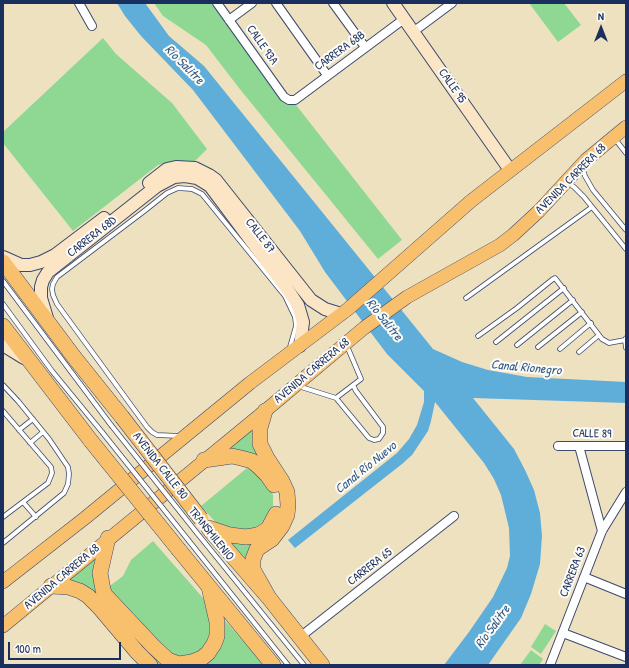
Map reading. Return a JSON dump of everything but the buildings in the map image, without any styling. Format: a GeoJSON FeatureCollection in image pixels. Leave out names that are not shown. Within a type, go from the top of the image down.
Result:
{"type":"FeatureCollection","features":[{"type":"Feature","properties":{"kind":"highway","name":"AVENIDA CALLE 80"},"geometry":{"type":"LineString","coordinates":[[3,262],[51,326],[116,421],[202,527],[269,598],[322,665]]}},
{"type":"Feature","properties":{"kind":"highway"},"geometry":{"type":"LineString","coordinates":[[3,326],[32,365],[96,437],[184,546],[209,587],[273,665]]}},
{"type":"Feature","properties":{"kind":"highway"},"geometry":{"type":"LineString","coordinates":[[265,411],[260,428],[260,444],[282,481],[287,492],[288,504],[287,515],[282,526],[272,539],[257,549],[253,559],[253,569],[269,598]]}},
{"type":"Feature","properties":{"kind":"highway"},"geometry":{"type":"LineString","coordinates":[[202,527],[239,537],[258,535],[268,529],[277,513],[278,505],[274,485],[267,475],[252,461],[232,456],[204,460]]}},
{"type":"Feature","properties":{"kind":"highway"},"geometry":{"type":"LineString","coordinates":[[108,538],[100,566],[100,578],[105,595],[168,660],[179,664],[192,662],[202,658],[208,653],[214,644],[217,636],[218,622],[209,587]]}},
{"type":"Feature","properties":{"kind":"highway"},"geometry":{"type":"LineString","coordinates":[[51,586],[68,587],[80,591],[88,596],[99,606],[137,652],[150,665]]}},
{"type":"Feature","properties":{"kind":"main road","name":"AVENIDA CARRERA 68"},"geometry":{"type":"LineString","coordinates":[[3,582],[188,436],[250,383],[345,312],[471,201],[626,81]]}},
{"type":"Feature","properties":{"kind":"main road","name":"AVENIDA CARRERA 68"},"geometry":{"type":"LineString","coordinates":[[3,626],[364,328],[408,297],[500,245],[527,223],[582,164],[626,127]]}},
{"type":"Feature","properties":{"kind":"street"},"geometry":{"type":"LineString","coordinates":[[79,3],[92,26]]}},
{"type":"Feature","properties":{"kind":"street","name":"CALLE 93A"},"geometry":{"type":"LineString","coordinates":[[217,3],[284,97],[289,100]]}},
{"type":"Feature","properties":{"kind":"street"},"geometry":{"type":"LineString","coordinates":[[230,20],[252,3]]}},
{"type":"Feature","properties":{"kind":"street"},"geometry":{"type":"LineString","coordinates":[[276,3],[327,75]]}},
{"type":"Feature","properties":{"kind":"street"},"geometry":{"type":"LineString","coordinates":[[333,3],[365,47]]}},
{"type":"Feature","properties":{"kind":"street","name":"CALLE 95"},"geometry":{"type":"LineString","coordinates":[[393,3],[510,170]]}},
{"type":"Feature","properties":{"kind":"street"},"geometry":{"type":"LineString","coordinates":[[413,32],[452,3]]}},
{"type":"Feature","properties":{"kind":"street","name":"CARRERA 68B"},"geometry":{"type":"LineString","coordinates":[[289,100],[295,100],[404,19]]}},
{"type":"Feature","properties":{"kind":"street","name":"CARRERA 68D"},"geometry":{"type":"LineString","coordinates":[[3,257],[21,265],[30,265],[48,259],[163,172],[176,167]]}},
{"type":"Feature","properties":{"kind":"street","name":"CALLE 87"},"geometry":{"type":"LineString","coordinates":[[176,167],[195,168],[209,174],[216,180],[311,300],[325,309],[345,312]]}},
{"type":"Feature","properties":{"kind":"street","name":"CARRERA 68D"},"geometry":{"type":"LineString","coordinates":[[51,326],[44,310],[41,298],[43,280],[48,272],[157,186],[174,177],[186,176]]}},
{"type":"Feature","properties":{"kind":"street","name":"CALLE 87"},"geometry":{"type":"LineString","coordinates":[[186,176],[197,178],[210,186],[290,293],[298,305],[303,322],[300,346]]}},
{"type":"Feature","properties":{"kind":"street"},"geometry":{"type":"LineString","coordinates":[[3,345],[32,365]]}},
{"type":"Feature","properties":{"kind":"street","name":"CALLE 89"},"geometry":{"type":"LineString","coordinates":[[558,446],[626,446]]}},
{"type":"Feature","properties":{"kind":"street"},"geometry":{"type":"LineString","coordinates":[[579,446],[602,531]]}},
{"type":"Feature","properties":{"kind":"street","name":"CARRERA 63"},"geometry":{"type":"LineString","coordinates":[[550,665],[602,531],[626,492]]}},
{"type":"Feature","properties":{"kind":"street","name":"CARRERA 65"},"geometry":{"type":"LineString","coordinates":[[300,637],[454,516]]}},
{"type":"Feature","properties":{"kind":"street"},"geometry":{"type":"LineString","coordinates":[[584,578],[626,594]]}},
{"type":"Feature","properties":{"kind":"street"},"geometry":{"type":"LineString","coordinates":[[563,633],[626,657]]}},
{"type":"Feature","properties":{"kind":"lane"},"geometry":{"type":"LineString","coordinates":[[614,137],[626,153]]}},
{"type":"Feature","properties":{"kind":"lane"},"geometry":{"type":"LineString","coordinates":[[582,164],[585,176],[593,190],[626,230]]}},
{"type":"Feature","properties":{"kind":"lane"},"geometry":{"type":"LineString","coordinates":[[565,182],[574,187],[626,249]]}},
{"type":"Feature","properties":{"kind":"lane"},"geometry":{"type":"LineString","coordinates":[[188,436],[164,436],[152,432],[53,296],[53,284],[57,277],[167,193],[178,188],[192,189],[202,194],[275,284],[292,308],[296,326],[294,336],[286,356]]}},
{"type":"Feature","properties":{"kind":"lane"},"geometry":{"type":"LineString","coordinates":[[466,298],[592,207]]}},
{"type":"Feature","properties":{"kind":"lane"},"geometry":{"type":"LineString","coordinates":[[478,336],[517,308],[553,278],[555,278],[599,335],[609,343],[625,339],[626,348]]}},
{"type":"Feature","properties":{"kind":"lane"},"geometry":{"type":"LineString","coordinates":[[3,281],[116,421]]}},
{"type":"Feature","properties":{"kind":"lane"},"geometry":{"type":"LineString","coordinates":[[496,342],[564,288]]}},
{"type":"Feature","properties":{"kind":"lane"},"geometry":{"type":"LineString","coordinates":[[517,345],[573,300]]}},
{"type":"Feature","properties":{"kind":"lane"},"geometry":{"type":"LineString","coordinates":[[3,304],[52,371],[96,437]]}},
{"type":"Feature","properties":{"kind":"lane"},"geometry":{"type":"LineString","coordinates":[[538,347],[582,312]]}},
{"type":"Feature","properties":{"kind":"lane"},"geometry":{"type":"LineString","coordinates":[[560,349],[591,323]]}},
{"type":"Feature","properties":{"kind":"lane"},"geometry":{"type":"LineString","coordinates":[[579,352],[599,335]]}},
{"type":"Feature","properties":{"kind":"lane"},"geometry":{"type":"LineString","coordinates":[[336,398],[361,379],[346,343]]}},
{"type":"Feature","properties":{"kind":"lane"},"geometry":{"type":"LineString","coordinates":[[3,385],[44,432],[68,466],[69,474],[68,484],[64,493],[3,543]]}},
{"type":"Feature","properties":{"kind":"lane"},"geometry":{"type":"LineString","coordinates":[[296,385],[336,398],[369,438],[374,440],[379,439],[383,433],[383,427],[353,385]]}},
{"type":"Feature","properties":{"kind":"lane"},"geometry":{"type":"LineString","coordinates":[[3,411],[51,467],[52,473],[48,483],[3,518]]}},
{"type":"Feature","properties":{"kind":"lane"},"geometry":{"type":"LineString","coordinates":[[19,430],[33,419]]}},
{"type":"Feature","properties":{"kind":"lane"},"geometry":{"type":"LineString","coordinates":[[30,443],[44,432]]}},
{"type":"Feature","properties":{"kind":"lane"},"geometry":{"type":"LineString","coordinates":[[23,502],[36,517]]}},
{"type":"Feature","properties":{"kind":"lane","name":"TRANSMILENIO"},"geometry":{"type":"LineString","coordinates":[[202,527],[304,665]]}},
{"type":"Feature","properties":{"kind":"lane","name":"TRANSMILENIO"},"geometry":{"type":"LineString","coordinates":[[184,546],[288,665]]}},
{"type":"Feature","properties":{"kind":"green space"},"geometry":{"type":"Polygon","coordinates":[[[154,3],[216,3],[402,240],[378,259],[239,88],[206,45],[163,16],[154,3]]]}},
{"type":"Feature","properties":{"kind":"green space"},"geometry":{"type":"Polygon","coordinates":[[[529,3],[564,3],[581,25],[558,42],[529,3]]]}},
{"type":"Feature","properties":{"kind":"green space"},"geometry":{"type":"Polygon","coordinates":[[[103,38],[116,54],[172,103],[207,149],[195,161],[177,161],[158,165],[73,231],[3,143],[3,132],[103,38]]]}},
{"type":"Feature","properties":{"kind":"green space"},"geometry":{"type":"Polygon","coordinates":[[[260,421],[260,457],[223,451],[260,421]]]}},
{"type":"Feature","properties":{"kind":"green space"},"geometry":{"type":"Polygon","coordinates":[[[247,468],[258,471],[268,484],[273,495],[273,508],[270,520],[249,533],[219,526],[201,506],[247,468]]]}},
{"type":"Feature","properties":{"kind":"green space"},"geometry":{"type":"Polygon","coordinates":[[[224,537],[254,541],[247,567],[224,537]]]}},
{"type":"Feature","properties":{"kind":"green space"},"geometry":{"type":"Polygon","coordinates":[[[153,541],[210,608],[210,645],[189,659],[165,653],[107,588],[123,576],[131,560],[153,541]]]}},
{"type":"Feature","properties":{"kind":"green space"},"geometry":{"type":"Polygon","coordinates":[[[101,550],[97,582],[167,665],[156,665],[65,579],[101,550]]]}},
{"type":"Feature","properties":{"kind":"green space"},"geometry":{"type":"Polygon","coordinates":[[[222,617],[264,665],[201,665],[222,617]]]}},
{"type":"Feature","properties":{"kind":"green space"},"geometry":{"type":"Polygon","coordinates":[[[545,624],[556,631],[541,654],[531,647],[545,624]]]}},
{"type":"Feature","properties":{"kind":"green space"},"geometry":{"type":"Polygon","coordinates":[[[531,650],[543,659],[539,665],[520,665],[531,650]]]}},
{"type":"Feature","properties":{"kind":"water","name":"Río Salitre"},"geometry":{"type":"Polygon","coordinates":[[[117,3],[145,3],[169,36],[204,66],[433,349],[462,362],[488,370],[527,377],[626,382],[626,403],[473,398],[514,449],[525,470],[534,490],[540,513],[542,536],[540,564],[531,594],[521,618],[488,665],[444,665],[493,597],[507,568],[510,556],[509,528],[501,495],[494,479],[484,463],[435,402],[428,431],[412,455],[295,548],[288,540],[397,453],[409,439],[417,425],[424,402],[424,391],[387,354],[325,272],[300,231],[193,90],[141,36],[117,3]]]}},
{"type":"Feature","properties":{"kind":"water label","name":"Canal Rionegro"},"geometry":{"type":"Point","coordinates":[526,368]}},
{"type":"Feature","properties":{"kind":"water label","name":"Canal Río Nuevo"},"geometry":{"type":"Point","coordinates":[366,468]}}]}
